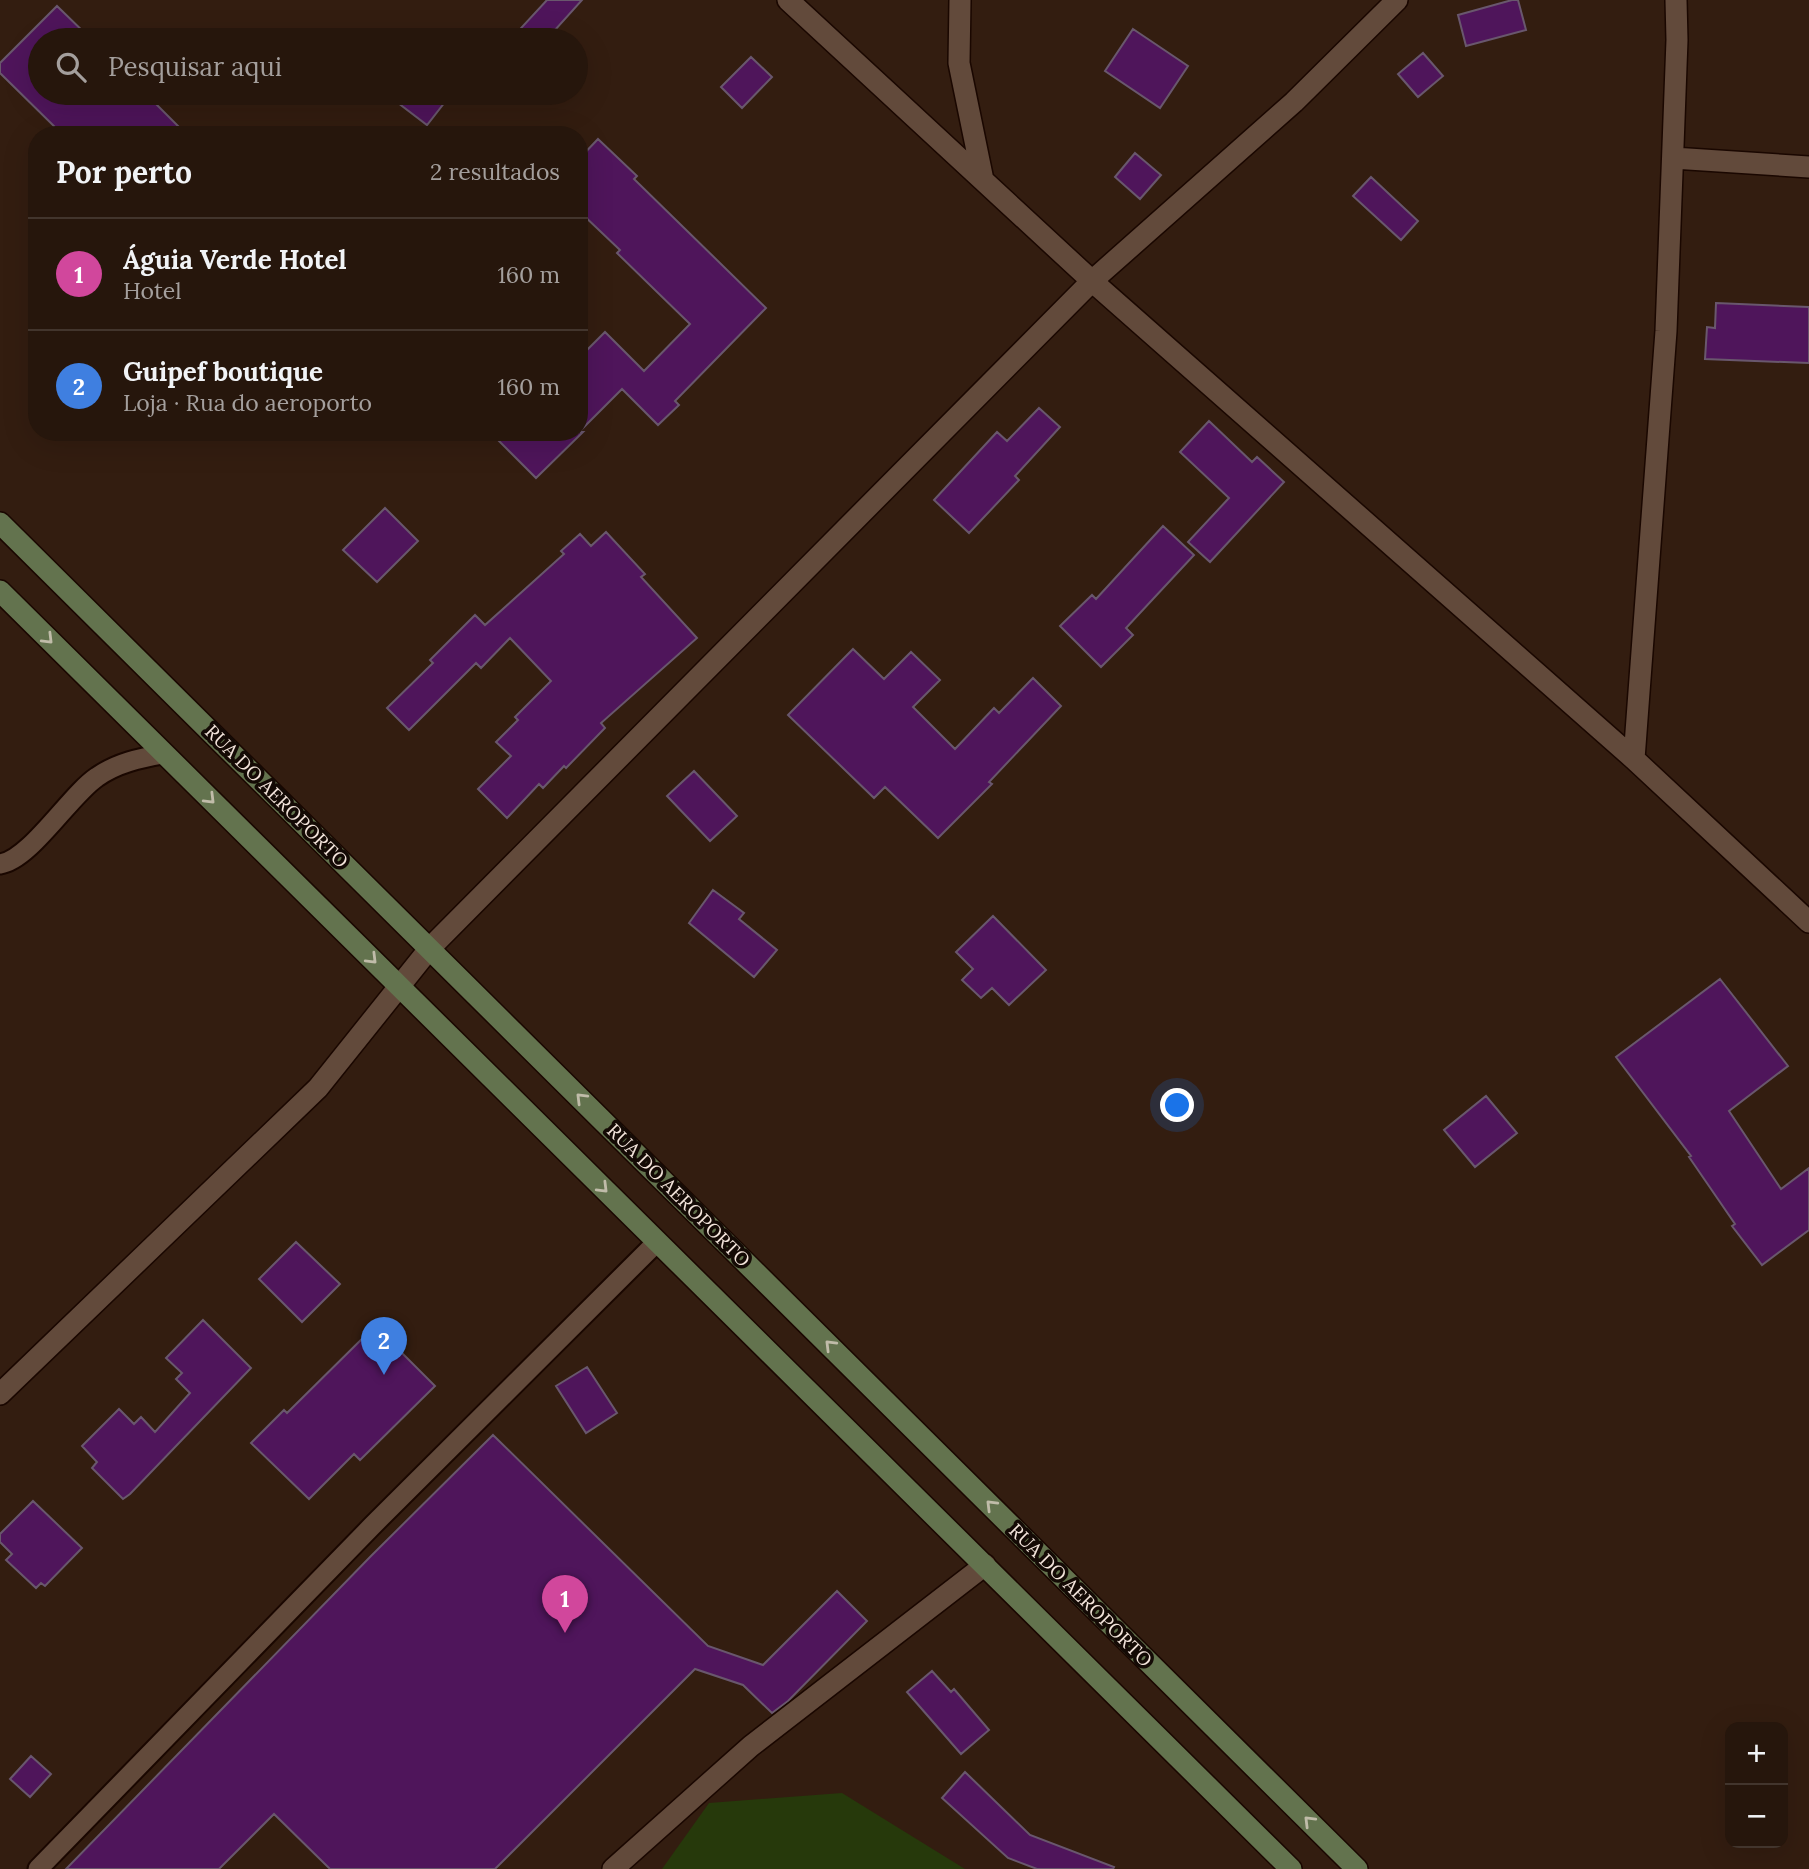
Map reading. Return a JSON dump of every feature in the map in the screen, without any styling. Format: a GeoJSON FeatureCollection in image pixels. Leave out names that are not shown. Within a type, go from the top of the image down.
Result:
{"type":"FeatureCollection","features":[{"type":"Feature","properties":{"kind":"main road","name":"RUA DO AEROPORTO"},"geometry":{"type":"LineString","coordinates":[[0,523],[1357,1869]]}},
{"type":"Feature","properties":{"kind":"main road"},"geometry":{"type":"LineString","coordinates":[[0,591],[1291,1869]]}},
{"type":"Feature","properties":{"kind":"street"},"geometry":{"type":"LineString","coordinates":[[788,0],[1092,281],[1634,759],[1809,922]]}},
{"type":"Feature","properties":{"kind":"street"},"geometry":{"type":"LineString","coordinates":[[960,0],[959,63],[984,180]]}},
{"type":"Feature","properties":{"kind":"street"},"geometry":{"type":"LineString","coordinates":[[0,1394],[318,1088],[430,948],[1092,281],[1294,102],[1397,0]]}},
{"type":"Feature","properties":{"kind":"street"},"geometry":{"type":"LineString","coordinates":[[1634,759],[1666,331],[1677,40],[1676,0]]}},
{"type":"Feature","properties":{"kind":"street"},"geometry":{"type":"LineString","coordinates":[[1673,158],[1809,167]]}},
{"type":"Feature","properties":{"kind":"street"},"geometry":{"type":"LineString","coordinates":[[613,1869],[751,1746],[985,1566]]}},
{"type":"Feature","properties":{"kind":"lane"},"geometry":{"type":"LineString","coordinates":[[0,864],[23,852],[95,778],[137,758],[163,754]]}},
{"type":"Feature","properties":{"kind":"lane"},"geometry":{"type":"LineString","coordinates":[[38,1869],[382,1516],[657,1242]]}},
{"type":"Feature","properties":{"kind":"green space"},"geometry":{"type":"Polygon","coordinates":[[[842,1793],[965,1869],[662,1869],[709,1803],[842,1793]]]}},
{"type":"Feature","properties":{"kind":"building"},"geometry":{"type":"Polygon","coordinates":[[[547,0],[582,0],[557,28],[521,28],[547,0]]]}},
{"type":"Feature","properties":{"kind":"building"},"geometry":{"type":"Polygon","coordinates":[[[1518,0],[1526,30],[1466,46],[1458,15],[1518,0]]]}},
{"type":"Feature","properties":{"kind":"building"},"geometry":{"type":"Polygon","coordinates":[[[57,6],[80,28],[35,28],[57,6]]]}},
{"type":"Feature","properties":{"kind":"building"},"geometry":{"type":"Polygon","coordinates":[[[1133,29],[1188,66],[1160,108],[1105,71],[1133,29]]]}},
{"type":"Feature","properties":{"kind":"building"},"geometry":{"type":"Polygon","coordinates":[[[28,35],[28,101],[0,73],[0,63],[28,35]]]}},
{"type":"Feature","properties":{"kind":"building"},"geometry":{"type":"Polygon","coordinates":[[[1423,53],[1443,76],[1418,97],[1398,74],[1423,53]]]}},
{"type":"Feature","properties":{"kind":"building"},"geometry":{"type":"Polygon","coordinates":[[[751,57],[772,77],[742,108],[721,87],[751,57]]]}},
{"type":"Feature","properties":{"kind":"building"},"geometry":{"type":"Polygon","coordinates":[[[33,105],[157,105],[178,126],[54,126],[33,105]]]}},
{"type":"Feature","properties":{"kind":"building"},"geometry":{"type":"Polygon","coordinates":[[[401,105],[443,105],[427,125],[401,105]]]}},
{"type":"Feature","properties":{"kind":"building"},"geometry":{"type":"Polygon","coordinates":[[[598,139],[637,176],[634,179],[766,308],[675,401],[679,405],[658,425],[622,389],[588,423],[588,349],[605,332],[644,371],[690,324],[617,253],[620,250],[588,220],[588,150],[598,139]]]}},
{"type":"Feature","properties":{"kind":"building"},"geometry":{"type":"Polygon","coordinates":[[[1135,153],[1161,175],[1140,199],[1115,177],[1135,153]]]}},
{"type":"Feature","properties":{"kind":"building"},"geometry":{"type":"Polygon","coordinates":[[[1371,177],[1418,221],[1401,240],[1353,196],[1371,177]]]}},
{"type":"Feature","properties":{"kind":"building"},"geometry":{"type":"Polygon","coordinates":[[[1716,303],[1809,307],[1809,363],[1705,359],[1707,327],[1715,328],[1716,303]]]}},
{"type":"Feature","properties":{"kind":"building"},"geometry":{"type":"Polygon","coordinates":[[[1039,408],[1060,427],[1015,476],[1019,480],[969,533],[934,500],[997,432],[1007,441],[1039,408]]]}},
{"type":"Feature","properties":{"kind":"building"},"geometry":{"type":"Polygon","coordinates":[[[1209,421],[1252,462],[1257,457],[1284,482],[1210,562],[1188,542],[1229,498],[1180,452],[1209,421]]]}},
{"type":"Feature","properties":{"kind":"building"},"geometry":{"type":"Polygon","coordinates":[[[499,441],[574,441],[536,478],[499,441]]]}},
{"type":"Feature","properties":{"kind":"building"},"geometry":{"type":"Polygon","coordinates":[[[385,508],[418,541],[377,582],[343,550],[385,508]]]}},
{"type":"Feature","properties":{"kind":"building"},"geometry":{"type":"Polygon","coordinates":[[[1163,526],[1194,555],[1126,628],[1133,635],[1101,667],[1060,626],[1092,595],[1096,599],[1163,526]]]}},
{"type":"Feature","properties":{"kind":"building"},"geometry":{"type":"Polygon","coordinates":[[[606,532],[645,574],[641,577],[697,638],[601,723],[605,728],[566,768],[564,766],[543,788],[539,784],[507,818],[478,789],[511,756],[496,742],[518,720],[515,717],[551,681],[510,638],[481,668],[476,663],[409,730],[387,708],[433,663],[430,660],[475,615],[485,625],[564,554],[561,551],[580,534],[591,546],[606,532]]]}},
{"type":"Feature","properties":{"kind":"building"},"geometry":{"type":"Polygon","coordinates":[[[853,649],[884,679],[911,652],[940,680],[913,707],[955,749],[994,708],[999,713],[1033,678],[1061,706],[989,782],[992,784],[938,838],[885,787],[874,798],[788,715],[853,649]]]}},
{"type":"Feature","properties":{"kind":"building"},"geometry":{"type":"Polygon","coordinates":[[[694,771],[737,816],[710,841],[667,796],[694,771]]]}},
{"type":"Feature","properties":{"kind":"building"},"geometry":{"type":"Polygon","coordinates":[[[713,890],[744,913],[739,919],[777,950],[754,977],[689,923],[713,890]]]}},
{"type":"Feature","properties":{"kind":"building"},"geometry":{"type":"Polygon","coordinates":[[[993,916],[1046,970],[1009,1005],[992,988],[981,998],[962,980],[973,969],[956,952],[993,916]]]}},
{"type":"Feature","properties":{"kind":"building"},"geometry":{"type":"Polygon","coordinates":[[[1720,979],[1788,1066],[1729,1111],[1781,1189],[1809,1168],[1809,1230],[1762,1265],[1732,1226],[1735,1224],[1689,1157],[1691,1156],[1616,1057],[1720,979]]]}},
{"type":"Feature","properties":{"kind":"building"},"geometry":{"type":"Polygon","coordinates":[[[1486,1096],[1517,1133],[1475,1167],[1444,1130],[1486,1096]]]}},
{"type":"Feature","properties":{"kind":"building"},"geometry":{"type":"Polygon","coordinates":[[[296,1242],[340,1284],[302,1322],[259,1279],[296,1242]]]}},
{"type":"Feature","properties":{"kind":"building"},"geometry":{"type":"Polygon","coordinates":[[[203,1320],[251,1368],[123,1499],[92,1468],[97,1462],[82,1446],[119,1409],[134,1424],[141,1417],[155,1432],[190,1393],[176,1379],[182,1373],[166,1358],[203,1320]]]}},
{"type":"Feature","properties":{"kind":"building"},"geometry":{"type":"Polygon","coordinates":[[[375,1326],[435,1386],[360,1460],[354,1454],[309,1499],[251,1443],[284,1410],[287,1413],[375,1326]]]}},
{"type":"Feature","properties":{"kind":"building"},"geometry":{"type":"Polygon","coordinates":[[[587,1367],[617,1413],[586,1433],[556,1386],[587,1367]]]}},
{"type":"Feature","properties":{"kind":"building"},"geometry":{"type":"Polygon","coordinates":[[[493,1435],[708,1646],[763,1665],[837,1591],[867,1621],[788,1701],[772,1713],[743,1685],[695,1669],[495,1869],[330,1869],[274,1814],[219,1869],[66,1869],[371,1556],[493,1435]]]}},
{"type":"Feature","properties":{"kind":"building"},"geometry":{"type":"Polygon","coordinates":[[[33,1501],[82,1548],[45,1586],[41,1583],[36,1588],[6,1560],[12,1554],[0,1542],[0,1534],[33,1501]]]}},
{"type":"Feature","properties":{"kind":"building"},"geometry":{"type":"Polygon","coordinates":[[[932,1671],[951,1692],[954,1689],[989,1730],[961,1754],[907,1692],[932,1671]]]}},
{"type":"Feature","properties":{"kind":"building"},"geometry":{"type":"Polygon","coordinates":[[[31,1756],[51,1774],[30,1797],[10,1779],[31,1756]]]}},
{"type":"Feature","properties":{"kind":"building"},"geometry":{"type":"Polygon","coordinates":[[[965,1772],[1030,1835],[1114,1867],[1113,1869],[1037,1869],[1008,1858],[942,1798],[965,1772]]]}},
{"type":"Feature","properties":{"kind":"place","name":"Guipef boutique"},"geometry":{"type":"Point","coordinates":[384,1375]}},
{"type":"Feature","properties":{"kind":"place","name":"Águia Verde Hotel"},"geometry":{"type":"Point","coordinates":[565,1633]}}]}
